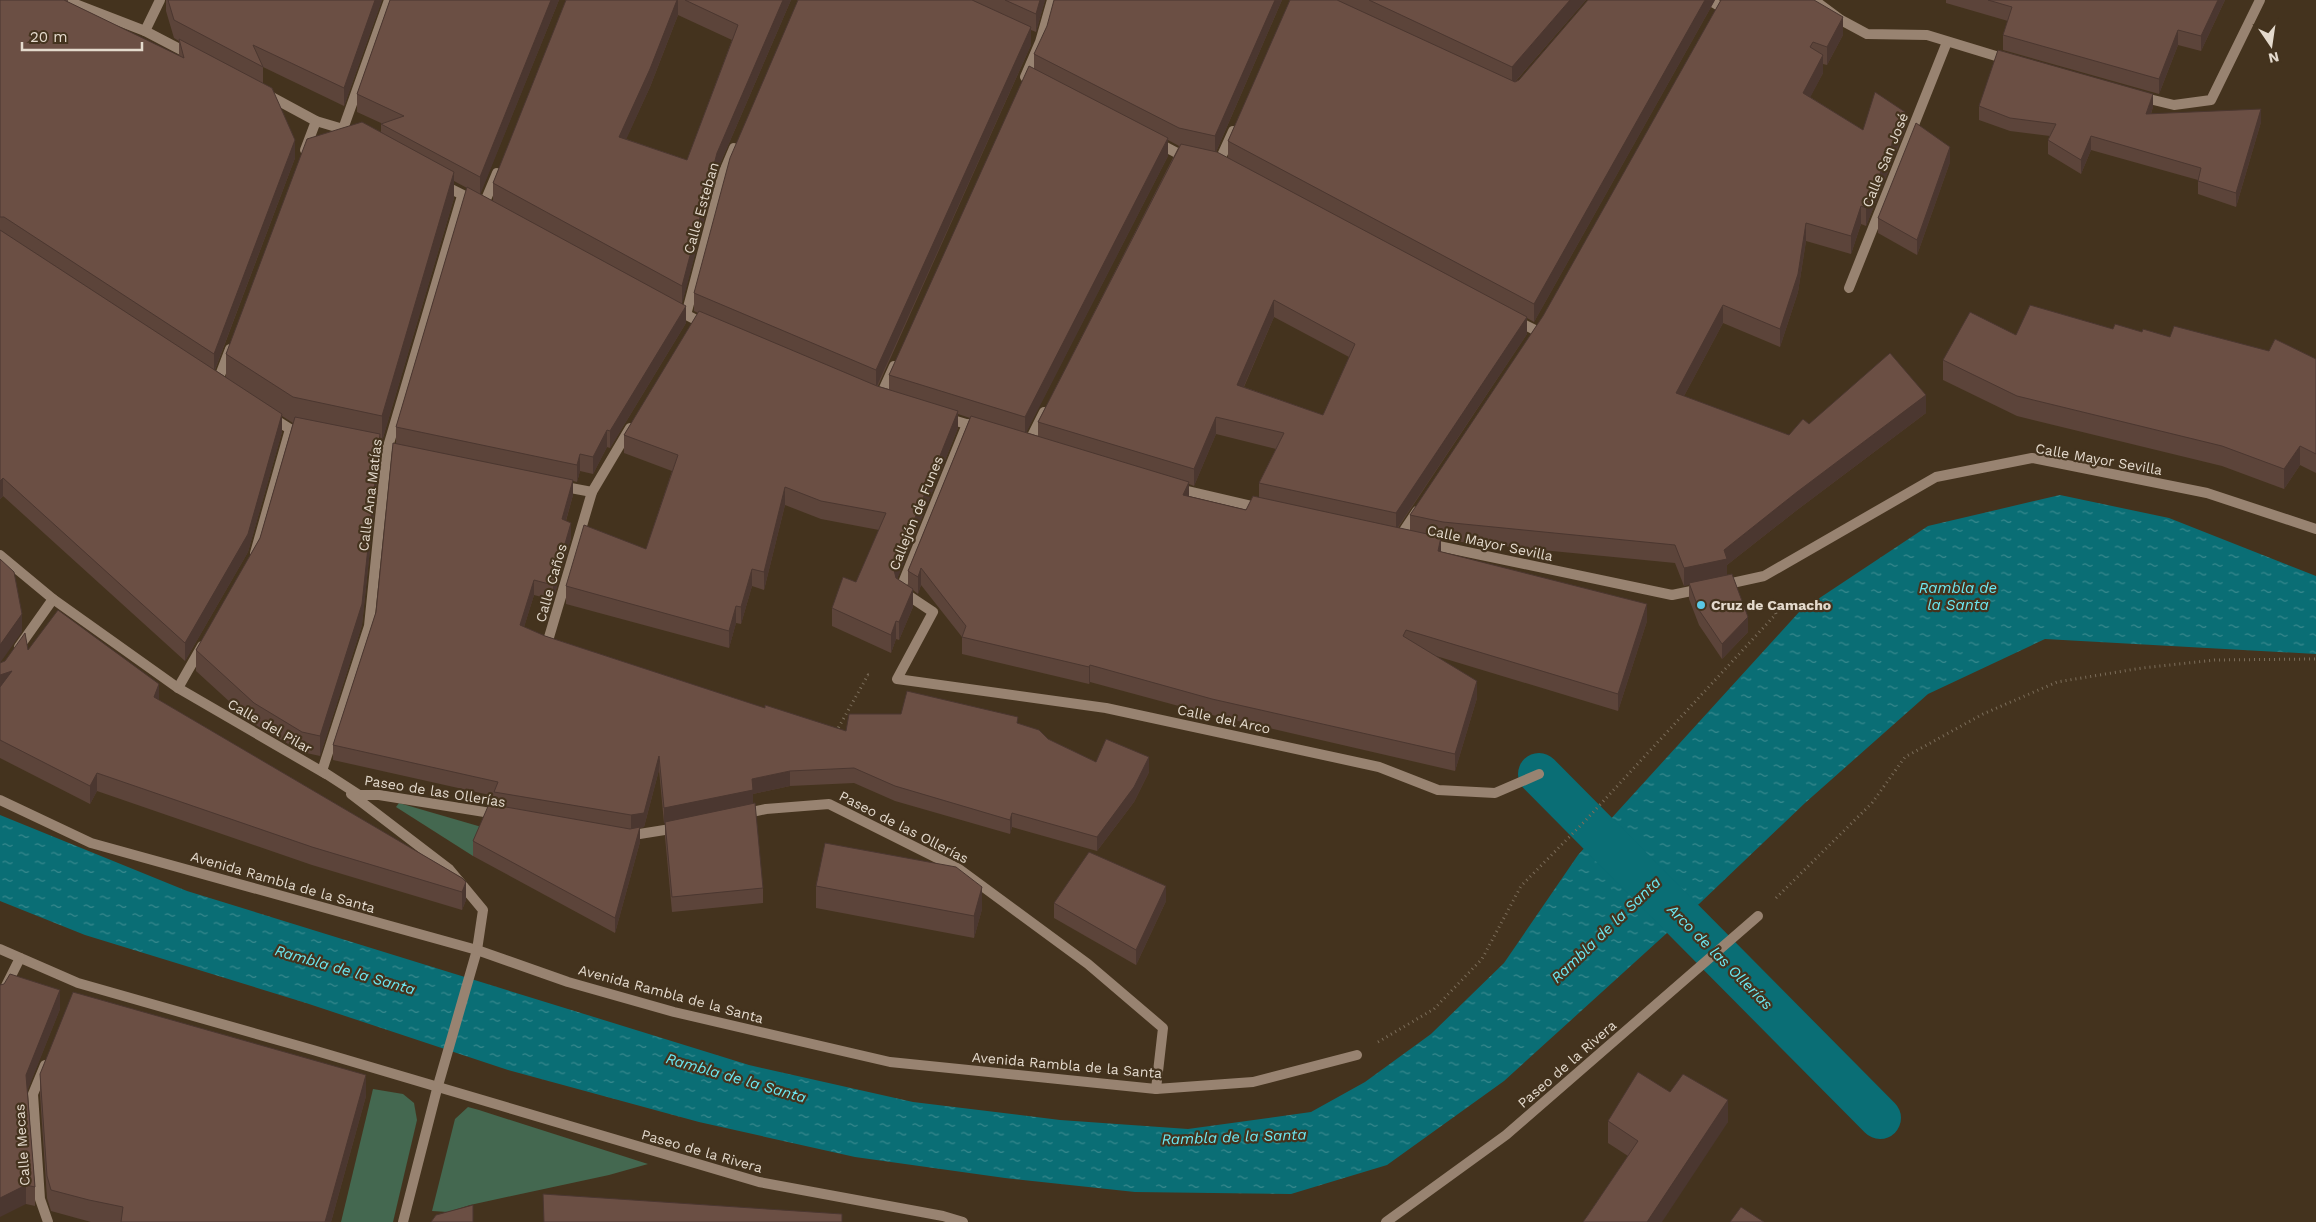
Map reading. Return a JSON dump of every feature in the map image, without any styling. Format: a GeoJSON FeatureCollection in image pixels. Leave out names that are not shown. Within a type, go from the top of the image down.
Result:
{"type":"FeatureCollection","features":[{"type":"Feature","properties":{"kind":"street"},"geometry":{"type":"LineString","coordinates":[[64,0],[145,31],[205,62]]}},
{"type":"Feature","properties":{"kind":"street"},"geometry":{"type":"LineString","coordinates":[[145,31],[160,0]]}},
{"type":"Feature","properties":{"kind":"street"},"geometry":{"type":"LineString","coordinates":[[343,129],[389,0]]}},
{"type":"Feature","properties":{"kind":"street"},"geometry":{"type":"LineString","coordinates":[[1027,80],[1036,40],[1052,0]]}},
{"type":"Feature","properties":{"kind":"street"},"geometry":{"type":"LineString","coordinates":[[1709,0],[1719,7]]}},
{"type":"Feature","properties":{"kind":"street"},"geometry":{"type":"LineString","coordinates":[[1814,0],[1841,20],[1867,34],[1927,35],[2020,63]]}},
{"type":"Feature","properties":{"kind":"street"},"geometry":{"type":"LineString","coordinates":[[2130,95],[2174,105],[2211,100],[2260,0]]}},
{"type":"Feature","properties":{"kind":"street","name":"Calle San José"},"geometry":{"type":"LineString","coordinates":[[1849,288],[1947,42]]}},
{"type":"Feature","properties":{"kind":"street"},"geometry":{"type":"LineString","coordinates":[[256,89],[316,121],[343,129],[360,138]]}},
{"type":"Feature","properties":{"kind":"street"},"geometry":{"type":"LineString","coordinates":[[1144,136],[1175,157],[1215,162],[1239,117]]}},
{"type":"Feature","properties":{"kind":"street"},"geometry":{"type":"LineString","coordinates":[[302,157],[316,121]]}},
{"type":"Feature","properties":{"kind":"street","name":"Calle Esteban"},"geometry":{"type":"LineString","coordinates":[[686,315],[723,174],[739,138]]}},
{"type":"Feature","properties":{"kind":"street"},"geometry":{"type":"LineString","coordinates":[[437,181],[462,196],[489,207],[502,160]]}},
{"type":"Feature","properties":{"kind":"street","name":"Calle Ana Matías"},"geometry":{"type":"LineString","coordinates":[[322,771],[369,626],[387,450],[462,196]]}},
{"type":"Feature","properties":{"kind":"street"},"geometry":{"type":"LineString","coordinates":[[668,305],[686,315],[693,324],[714,328]]}},
{"type":"Feature","properties":{"kind":"street"},"geometry":{"type":"LineString","coordinates":[[1501,312],[1536,331]]}},
{"type":"Feature","properties":{"kind":"street"},"geometry":{"type":"LineString","coordinates":[[217,383],[234,338]]}},
{"type":"Feature","properties":{"kind":"street"},"geometry":{"type":"LineString","coordinates":[[880,397],[900,353]]}},
{"type":"Feature","properties":{"kind":"street"},"geometry":{"type":"LineString","coordinates":[[1029,443],[1051,399]]}},
{"type":"Feature","properties":{"kind":"street"},"geometry":{"type":"LineString","coordinates":[[266,414],[290,429],[309,433]]}},
{"type":"Feature","properties":{"kind":"street"},"geometry":{"type":"LineString","coordinates":[[933,414],[994,432]]}},
{"type":"Feature","properties":{"kind":"street","name":"Calle Caños"},"geometry":{"type":"LineString","coordinates":[[566,650],[547,644],[592,492],[636,418]]}},
{"type":"Feature","properties":{"kind":"street","name":"Callejón de Funes"},"geometry":{"type":"LineString","coordinates":[[897,679],[933,612],[900,590],[967,424]]}},
{"type":"Feature","properties":{"kind":"street"},"geometry":{"type":"LineString","coordinates":[[250,563],[254,555],[290,429]]}},
{"type":"Feature","properties":{"kind":"street","name":"Calle Mayor Sevilla"},"geometry":{"type":"LineString","coordinates":[[1421,505],[1404,539],[1672,595],[1764,576],[1936,477],[2032,458],[2207,492],[2316,529]]}},
{"type":"Feature","properties":{"kind":"street"},"geometry":{"type":"LineString","coordinates":[[553,484],[592,492]]}},
{"type":"Feature","properties":{"kind":"street"},"geometry":{"type":"LineString","coordinates":[[1161,484],[1275,511]]}},
{"type":"Feature","properties":{"kind":"street","name":"Calle del Pilar"},"geometry":{"type":"LineString","coordinates":[[0,555],[53,599],[178,688],[322,771],[449,869],[482,910],[477,950],[437,1088],[403,1222]]}},
{"type":"Feature","properties":{"kind":"street"},"geometry":{"type":"LineString","coordinates":[[11,660],[53,599]]}},
{"type":"Feature","properties":{"kind":"street"},"geometry":{"type":"LineString","coordinates":[[178,688],[207,638]]}},
{"type":"Feature","properties":{"kind":"street","name":"Calle del Arco"},"geometry":{"type":"LineString","coordinates":[[897,679],[1106,708],[1379,767],[1438,790],[1495,793],[1539,774]]}},
{"type":"Feature","properties":{"kind":"street","name":"Paseo de las Ollerías"},"geometry":{"type":"LineString","coordinates":[[322,771],[359,795],[379,795],[506,816]]}},
{"type":"Feature","properties":{"kind":"street","name":"Avenida Rambla de la Santa"},"geometry":{"type":"LineString","coordinates":[[0,800],[91,843],[477,950],[568,982],[674,1012],[890,1062],[1156,1089],[1253,1082],[1357,1055]]}},
{"type":"Feature","properties":{"kind":"street","name":"Paseo de las Ollerías"},"geometry":{"type":"LineString","coordinates":[[728,817],[766,809],[829,804],[959,869],[1088,964],[1163,1028],[1156,1089]]}},
{"type":"Feature","properties":{"kind":"street"},"geometry":{"type":"LineString","coordinates":[[612,834],[631,837],[689,825]]}},
{"type":"Feature","properties":{"kind":"street","name":"Paseo de la Rivera"},"geometry":{"type":"LineString","coordinates":[[1386,1222],[1506,1135],[1758,916]]}},
{"type":"Feature","properties":{"kind":"street"},"geometry":{"type":"LineString","coordinates":[[0,949],[76,988],[294,1045],[437,1088]]}},
{"type":"Feature","properties":{"kind":"street"},"geometry":{"type":"LineString","coordinates":[[0,998],[20,958]]}},
{"type":"Feature","properties":{"kind":"street","name":"Calle Mecas"},"geometry":{"type":"LineString","coordinates":[[48,1057],[33,1094],[40,1199],[48,1222]]}},
{"type":"Feature","properties":{"kind":"street","name":"Paseo de la Rivera"},"geometry":{"type":"LineString","coordinates":[[437,1088],[759,1182],[963,1222]]}},
{"type":"Feature","properties":{"kind":"path"},"geometry":{"type":"LineString","coordinates":[[1357,1055],[1434,1009],[1476,966],[1482,959],[1521,886],[1585,821],[1776,614]]}},
{"type":"Feature","properties":{"kind":"path"},"geometry":{"type":"LineString","coordinates":[[1758,916],[1872,803],[1905,757],[1983,714],[2057,682],[2216,660],[2316,659]]}},
{"type":"Feature","properties":{"kind":"path"},"geometry":{"type":"LineString","coordinates":[[835,733],[868,675],[897,679]]}},
{"type":"Feature","properties":{"kind":"green space"},"geometry":{"type":"Polygon","coordinates":[[[399,803],[485,828],[473,856],[396,807],[399,803]]]}},
{"type":"Feature","properties":{"kind":"green space"},"geometry":{"type":"Polygon","coordinates":[[[373,1089],[403,1094],[414,1103],[417,1120],[393,1222],[341,1222],[373,1089]]]}},
{"type":"Feature","properties":{"kind":"green space"},"geometry":{"type":"Polygon","coordinates":[[[468,1107],[648,1164],[609,1175],[470,1205],[448,1212],[432,1211],[455,1119],[468,1107]]]}},
{"type":"Feature","properties":{"kind":"water","name":"Rambla de la Santa"},"geometry":{"type":"Polygon","coordinates":[[[2060,495],[2169,518],[2316,576],[2316,654],[2045,639],[1928,694],[1805,803],[1700,903],[1504,1081],[1387,1165],[1291,1194],[1135,1192],[1005,1178],[855,1157],[699,1122],[508,1070],[306,1003],[85,935],[0,901],[0,815],[187,891],[749,1065],[913,1102],[1060,1120],[1188,1129],[1311,1112],[1365,1082],[1431,1034],[1504,963],[1578,855],[1800,611],[1928,526],[2060,495]]]}},
{"type":"Feature","properties":{"kind":"building"},"geometry":{"type":"Polygon","coordinates":[[[0,0],[64,0],[184,58],[179,39],[272,88],[295,140],[214,354],[4,217],[0,217],[0,0]]]}},
{"type":"Feature","properties":{"kind":"building"},"geometry":{"type":"Polygon","coordinates":[[[168,0],[375,0],[344,88],[253,45],[263,67],[174,20],[168,0]]]}},
{"type":"Feature","properties":{"kind":"building"},"geometry":{"type":"Polygon","coordinates":[[[390,0],[551,0],[480,177],[381,124],[404,116],[357,94],[390,0]]]}},
{"type":"Feature","properties":{"kind":"building"},"geometry":{"type":"Polygon","coordinates":[[[566,0],[677,0],[650,69],[619,137],[687,160],[738,25],[685,0],[783,0],[717,153],[682,286],[493,183],[566,0]]]}},
{"type":"Feature","properties":{"kind":"building"},"geometry":{"type":"Polygon","coordinates":[[[798,0],[972,0],[1031,27],[876,370],[694,293],[730,158],[798,0]]]}},
{"type":"Feature","properties":{"kind":"building"},"geometry":{"type":"Polygon","coordinates":[[[1005,0],[1040,0],[1036,14],[1005,0]]]}},
{"type":"Feature","properties":{"kind":"building"},"geometry":{"type":"Polygon","coordinates":[[[1054,0],[1275,0],[1215,136],[1179,128],[1034,54],[1047,26],[1054,0]]]}},
{"type":"Feature","properties":{"kind":"building"},"geometry":{"type":"Polygon","coordinates":[[[1290,0],[1337,0],[1515,82],[1519,80],[1588,0],[1705,0],[1534,304],[1228,141],[1290,0]]]}},
{"type":"Feature","properties":{"kind":"building"},"geometry":{"type":"Polygon","coordinates":[[[1369,0],[1570,0],[1512,67],[1369,0]]]}},
{"type":"Feature","properties":{"kind":"building"},"geometry":{"type":"Polygon","coordinates":[[[1721,0],[1814,0],[1843,17],[1827,47],[1813,42],[1810,47],[1823,55],[1803,93],[1863,130],[1875,92],[1905,112],[1866,208],[1861,206],[1851,236],[1806,223],[1798,274],[1780,329],[1723,305],[1676,393],[1789,435],[1803,419],[1809,424],[1890,353],[1926,395],[1797,492],[1724,550],[1727,559],[1684,568],[1675,545],[1443,522],[1410,515],[1543,316],[1721,0]]]}},
{"type":"Feature","properties":{"kind":"building"},"geometry":{"type":"Polygon","coordinates":[[[1988,0],[2218,0],[2201,36],[2178,30],[2159,79],[2003,35],[2012,7],[1988,0]]]}},
{"type":"Feature","properties":{"kind":"building"},"geometry":{"type":"Polygon","coordinates":[[[1998,50],[2153,94],[2146,114],[2261,109],[2236,193],[2198,181],[2201,168],[2091,136],[2081,160],[2048,140],[2056,124],[2010,118],[1979,106],[1998,50]]]}},
{"type":"Feature","properties":{"kind":"building"},"geometry":{"type":"Polygon","coordinates":[[[1029,66],[1168,138],[1025,417],[889,375],[1029,66]]]}},
{"type":"Feature","properties":{"kind":"building"},"geometry":{"type":"Polygon","coordinates":[[[362,122],[454,172],[382,416],[293,397],[226,354],[307,139],[362,122]]]}},
{"type":"Feature","properties":{"kind":"building"},"geometry":{"type":"Polygon","coordinates":[[[1916,123],[1950,147],[1917,240],[1878,218],[1916,123]]]}},
{"type":"Feature","properties":{"kind":"building"},"geometry":{"type":"Polygon","coordinates":[[[1181,144],[1217,152],[1527,317],[1396,513],[1259,483],[1284,433],[1216,417],[1194,469],[1038,422],[1181,144]],[[1274,300],[1237,385],[1323,415],[1355,344],[1274,300]]]}},
{"type":"Feature","properties":{"kind":"building"},"geometry":{"type":"Polygon","coordinates":[[[467,187],[686,306],[610,431],[607,430],[593,457],[580,454],[577,465],[396,427],[467,187]]]}},
{"type":"Feature","properties":{"kind":"building"},"geometry":{"type":"Polygon","coordinates":[[[0,230],[282,414],[248,534],[185,643],[3,478],[0,481],[0,230]]]}},
{"type":"Feature","properties":{"kind":"building"},"geometry":{"type":"Polygon","coordinates":[[[2030,305],[2113,329],[2115,324],[2142,332],[2143,329],[2170,337],[2174,326],[2269,351],[2275,339],[2316,359],[2316,454],[2300,446],[2284,469],[2222,446],[2017,396],[1943,360],[1970,312],[2016,335],[2030,305]]]}},
{"type":"Feature","properties":{"kind":"building"},"geometry":{"type":"Polygon","coordinates":[[[699,311],[877,386],[958,411],[894,570],[896,578],[913,589],[899,622],[896,621],[891,635],[832,608],[843,577],[856,582],[886,513],[821,501],[785,487],[764,572],[752,569],[741,607],[736,606],[729,631],[566,586],[584,525],[646,549],[678,455],[624,435],[699,311]]]}},
{"type":"Feature","properties":{"kind":"building"},"geometry":{"type":"Polygon","coordinates":[[[971,416],[1189,482],[1183,495],[1246,510],[1253,496],[1441,537],[1438,551],[1647,604],[1618,694],[1406,630],[1403,636],[1477,681],[1455,754],[1212,699],[1090,665],[1089,667],[962,637],[966,626],[921,568],[918,577],[908,571],[971,416]]]}},
{"type":"Feature","properties":{"kind":"building"},"geometry":{"type":"Polygon","coordinates":[[[295,417],[380,434],[362,604],[320,736],[302,732],[254,703],[196,650],[260,538],[295,417]]]}},
{"type":"Feature","properties":{"kind":"building"},"geometry":{"type":"Polygon","coordinates":[[[393,443],[573,480],[562,519],[571,523],[553,585],[534,580],[520,625],[545,636],[765,708],[765,705],[846,731],[849,714],[901,714],[907,691],[1018,717],[1017,723],[1039,730],[1048,739],[1096,762],[1106,739],[1149,757],[1134,787],[1097,837],[1012,813],[1010,820],[895,786],[854,768],[790,771],[752,779],[753,790],[664,808],[659,756],[644,813],[631,815],[494,792],[498,782],[333,745],[376,612],[393,443]]]}},
{"type":"Feature","properties":{"kind":"building"},"geometry":{"type":"Polygon","coordinates":[[[0,559],[14,572],[22,614],[0,645],[0,559]]]}},
{"type":"Feature","properties":{"kind":"building"},"geometry":{"type":"Polygon","coordinates":[[[1732,574],[1748,617],[1722,644],[1699,610],[1689,583],[1732,574]]]}},
{"type":"Feature","properties":{"kind":"building"},"geometry":{"type":"Polygon","coordinates":[[[58,610],[159,684],[154,697],[462,878],[466,882],[462,892],[312,847],[97,773],[90,786],[0,740],[0,687],[12,671],[0,675],[0,663],[5,661],[25,633],[28,650],[58,610]]]}},
{"type":"Feature","properties":{"kind":"building"},"geometry":{"type":"Polygon","coordinates":[[[755,803],[763,888],[672,897],[665,822],[755,803]]]}},
{"type":"Feature","properties":{"kind":"building"},"geometry":{"type":"Polygon","coordinates":[[[489,804],[630,829],[640,827],[615,918],[473,841],[489,804]]]}},
{"type":"Feature","properties":{"kind":"building"},"geometry":{"type":"Polygon","coordinates":[[[825,843],[956,867],[982,887],[974,916],[816,886],[825,843]]]}},
{"type":"Feature","properties":{"kind":"building"},"geometry":{"type":"Polygon","coordinates":[[[1089,852],[1166,886],[1136,950],[1054,903],[1089,852]]]}},
{"type":"Feature","properties":{"kind":"building"},"geometry":{"type":"Polygon","coordinates":[[[10,974],[60,990],[26,1075],[35,1187],[26,1185],[0,1198],[0,985],[4,984],[10,974]]]}},
{"type":"Feature","properties":{"kind":"building"},"geometry":{"type":"Polygon","coordinates":[[[73,992],[366,1075],[325,1222],[121,1222],[123,1207],[51,1190],[47,1176],[40,1074],[73,992]]]}},
{"type":"Feature","properties":{"kind":"building"},"geometry":{"type":"Polygon","coordinates":[[[1638,1072],[1670,1092],[1683,1074],[1728,1100],[1647,1222],[1583,1222],[1638,1141],[1608,1121],[1638,1072]]]}},
{"type":"Feature","properties":{"kind":"building"},"geometry":{"type":"Polygon","coordinates":[[[543,1194],[842,1214],[842,1222],[544,1222],[543,1194]]]}},
{"type":"Feature","properties":{"kind":"building"},"geometry":{"type":"Polygon","coordinates":[[[473,1205],[473,1222],[431,1222],[436,1215],[473,1205]]]}},
{"type":"Feature","properties":{"kind":"building"},"geometry":{"type":"Polygon","coordinates":[[[1741,1207],[1764,1222],[1730,1222],[1741,1207]]]}},
{"type":"Feature","properties":{"kind":"waterway","name":"Arco de las Ollerías"},"geometry":{"type":"LineString","coordinates":[[1539,774],[1880,1118]]}},
{"type":"Feature","properties":{"kind":"place","name":"Cruz de Camacho"},"geometry":{"type":"Point","coordinates":[1701,605]}}]}
